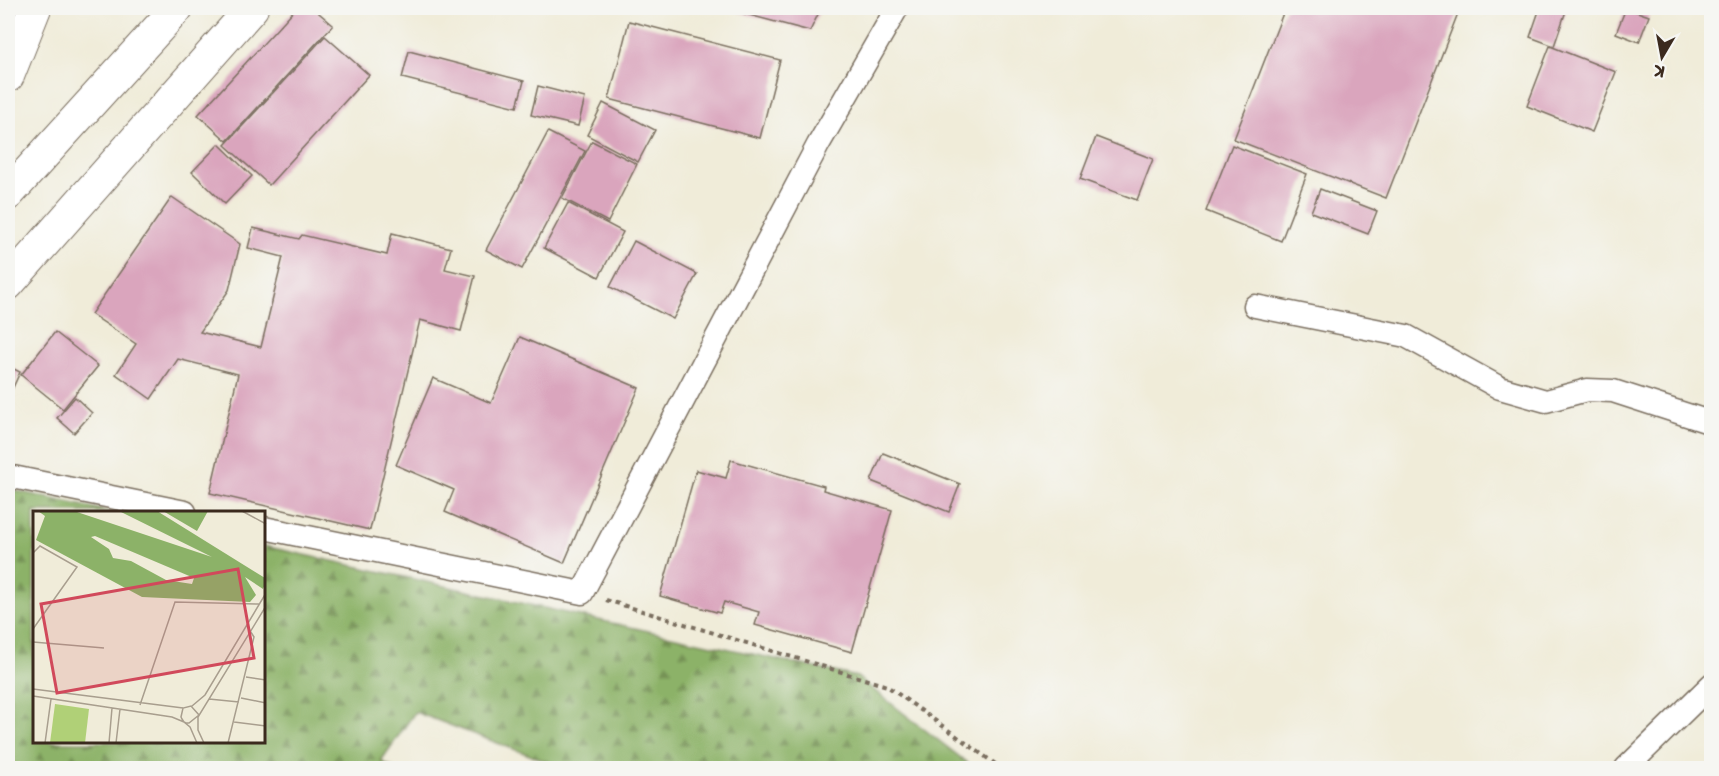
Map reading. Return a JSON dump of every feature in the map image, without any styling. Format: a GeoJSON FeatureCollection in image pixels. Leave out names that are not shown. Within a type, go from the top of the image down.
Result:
{"type":"FeatureCollection","features":[{"type":"Feature","properties":{"kind":"main road"},"geometry":{"type":"LineString","coordinates":[[8,194],[177,8]]}},
{"type":"Feature","properties":{"kind":"main road"},"geometry":{"type":"LineString","coordinates":[[8,277],[252,8]]}},
{"type":"Feature","properties":{"kind":"main road"},"geometry":{"type":"LineString","coordinates":[[8,76],[28,9]]}},
{"type":"Feature","properties":{"kind":"street"},"geometry":{"type":"LineString","coordinates":[[266,528],[582,593],[818,145],[897,8]]}},
{"type":"Feature","properties":{"kind":"street"},"geometry":{"type":"LineString","coordinates":[[1255,306],[1406,336],[1500,388],[1546,401],[1587,390],[1613,391],[1712,423]]}},
{"type":"Feature","properties":{"kind":"street"},"geometry":{"type":"LineString","coordinates":[[8,476],[180,511]]}},
{"type":"Feature","properties":{"kind":"street"},"geometry":{"type":"LineString","coordinates":[[1626,768],[1712,684]]}},
{"type":"Feature","properties":{"kind":"path"},"geometry":{"type":"LineString","coordinates":[[582,593],[887,686],[1000,768]]}},
{"type":"Feature","properties":{"kind":"green space"},"geometry":{"type":"Polygon","coordinates":[[[8,489],[107,511],[33,511],[33,743],[266,743],[266,546],[857,677],[974,768],[564,768],[415,712],[381,761],[393,768],[8,768],[8,489]]]}},
{"type":"Feature","properties":{"kind":"building"},"geometry":{"type":"Polygon","coordinates":[[[296,8],[313,8],[333,25],[227,141],[198,115],[296,8]]]}},
{"type":"Feature","properties":{"kind":"building"},"geometry":{"type":"Polygon","coordinates":[[[723,8],[821,8],[810,31],[723,8]]]}},
{"type":"Feature","properties":{"kind":"building"},"geometry":{"type":"Polygon","coordinates":[[[1285,8],[1460,8],[1386,198],[1234,139],[1285,8]]]}},
{"type":"Feature","properties":{"kind":"building"},"geometry":{"type":"Polygon","coordinates":[[[1540,8],[1567,8],[1554,46],[1530,37],[1540,8]]]}},
{"type":"Feature","properties":{"kind":"building"},"geometry":{"type":"Polygon","coordinates":[[[1626,8],[1649,16],[1639,42],[1616,33],[1626,8]]]}},
{"type":"Feature","properties":{"kind":"building"},"geometry":{"type":"Polygon","coordinates":[[[629,21],[780,60],[760,138],[609,99],[629,21]]]}},
{"type":"Feature","properties":{"kind":"building"},"geometry":{"type":"Polygon","coordinates":[[[325,36],[369,75],[269,185],[225,145],[325,36]]]}},
{"type":"Feature","properties":{"kind":"building"},"geometry":{"type":"Polygon","coordinates":[[[1550,46],[1616,72],[1592,132],[1527,106],[1550,46]]]}},
{"type":"Feature","properties":{"kind":"building"},"geometry":{"type":"Polygon","coordinates":[[[409,51],[524,81],[517,107],[402,78],[409,51]]]}},
{"type":"Feature","properties":{"kind":"building"},"geometry":{"type":"Polygon","coordinates":[[[538,86],[585,98],[578,126],[531,115],[538,86]]]}},
{"type":"Feature","properties":{"kind":"building"},"geometry":{"type":"Polygon","coordinates":[[[603,103],[655,130],[638,162],[587,135],[603,103]]]}},
{"type":"Feature","properties":{"kind":"building"},"geometry":{"type":"Polygon","coordinates":[[[548,132],[585,151],[522,269],[486,250],[548,132]]]}},
{"type":"Feature","properties":{"kind":"building"},"geometry":{"type":"Polygon","coordinates":[[[1096,137],[1153,159],[1137,200],[1080,179],[1096,137]]]}},
{"type":"Feature","properties":{"kind":"building"},"geometry":{"type":"Polygon","coordinates":[[[592,141],[637,164],[608,222],[562,198],[592,141]]]}},
{"type":"Feature","properties":{"kind":"building"},"geometry":{"type":"Polygon","coordinates":[[[219,144],[252,176],[225,204],[192,172],[219,144]]]}},
{"type":"Feature","properties":{"kind":"building"},"geometry":{"type":"Polygon","coordinates":[[[1232,145],[1307,174],[1281,241],[1206,211],[1232,145]]]}},
{"type":"Feature","properties":{"kind":"building"},"geometry":{"type":"Polygon","coordinates":[[[1320,189],[1377,211],[1368,234],[1311,212],[1320,189]]]}},
{"type":"Feature","properties":{"kind":"building"},"geometry":{"type":"Polygon","coordinates":[[[172,197],[240,244],[229,290],[200,332],[261,347],[283,257],[248,248],[253,228],[299,239],[302,235],[387,255],[392,233],[451,248],[445,269],[475,276],[461,331],[420,320],[370,530],[210,493],[238,374],[178,359],[151,399],[116,374],[136,344],[91,314],[172,197]]]}},
{"type":"Feature","properties":{"kind":"building"},"geometry":{"type":"Polygon","coordinates":[[[568,203],[623,232],[599,277],[544,248],[568,203]]]}},
{"type":"Feature","properties":{"kind":"building"},"geometry":{"type":"Polygon","coordinates":[[[634,241],[697,274],[673,319],[610,287],[634,241]]]}},
{"type":"Feature","properties":{"kind":"building"},"geometry":{"type":"Polygon","coordinates":[[[55,332],[98,366],[63,409],[21,375],[55,332]]]}},
{"type":"Feature","properties":{"kind":"building"},"geometry":{"type":"Polygon","coordinates":[[[520,337],[639,388],[564,563],[445,512],[454,490],[396,465],[433,378],[491,403],[520,337]]]}},
{"type":"Feature","properties":{"kind":"building"},"geometry":{"type":"Polygon","coordinates":[[[8,366],[20,372],[11,392],[8,390],[8,366]]]}},
{"type":"Feature","properties":{"kind":"building"},"geometry":{"type":"Polygon","coordinates":[[[75,397],[92,413],[74,433],[57,418],[75,397]]]}},
{"type":"Feature","properties":{"kind":"building"},"geometry":{"type":"Polygon","coordinates":[[[883,453],[960,484],[949,512],[871,481],[883,453]]]}},
{"type":"Feature","properties":{"kind":"building"},"geometry":{"type":"Polygon","coordinates":[[[731,460],[824,486],[823,490],[892,510],[852,652],[755,625],[759,612],[724,602],[720,613],[660,596],[696,470],[726,478],[731,460]]]}}]}
